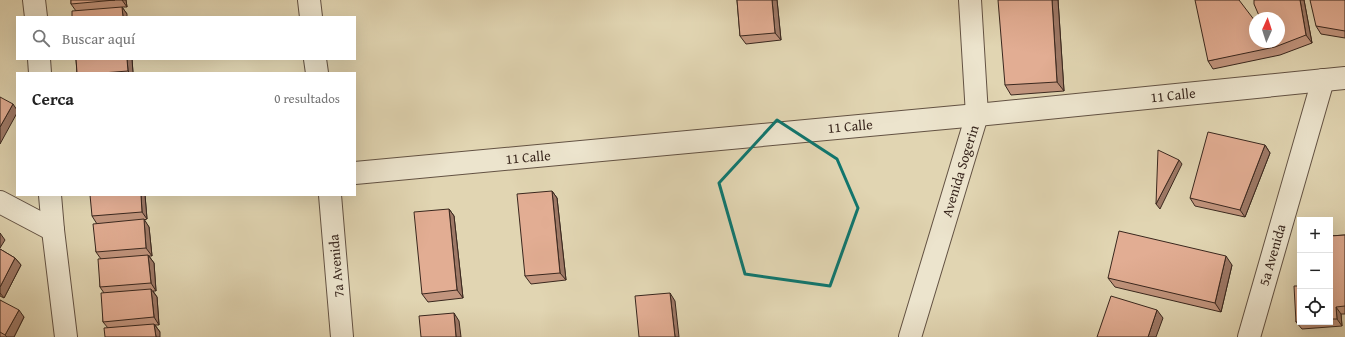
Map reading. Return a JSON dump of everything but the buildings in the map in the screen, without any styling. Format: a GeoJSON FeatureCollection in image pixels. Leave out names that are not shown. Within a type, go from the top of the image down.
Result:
{"type":"FeatureCollection","features":[{"type":"Feature","properties":{"kind":"street"},"geometry":{"type":"LineString","coordinates":[[34,0],[36,16]]}},
{"type":"Feature","properties":{"kind":"street"},"geometry":{"type":"LineString","coordinates":[[309,0],[311,16]]}},
{"type":"Feature","properties":{"kind":"street","name":"Avenida Sogerin"},"geometry":{"type":"LineString","coordinates":[[910,337],[977,115],[970,0]]}},
{"type":"Feature","properties":{"kind":"street"},"geometry":{"type":"LineString","coordinates":[[39,60],[40,72]]}},
{"type":"Feature","properties":{"kind":"street"},"geometry":{"type":"LineString","coordinates":[[315,60],[317,72]]}},
{"type":"Feature","properties":{"kind":"street","name":"11 Calle"},"geometry":{"type":"LineString","coordinates":[[356,173],[977,115],[1345,78]]}},
{"type":"Feature","properties":{"kind":"street","name":"5a Avenida"},"geometry":{"type":"LineString","coordinates":[[1248,337],[1323,80]]}},
{"type":"Feature","properties":{"kind":"street"},"geometry":{"type":"LineString","coordinates":[[50,196],[66,337]]}},
{"type":"Feature","properties":{"kind":"street","name":"7a Avenida"},"geometry":{"type":"LineString","coordinates":[[330,196],[342,337]]}},
{"type":"Feature","properties":{"kind":"street"},"geometry":{"type":"LineString","coordinates":[[0,202],[53,230]]}},
{"type":"Feature","properties":{"kind":"highlighted area"},"geometry":{"type":"Polygon","coordinates":[[[777,120],[837,159],[858,208],[830,286],[745,274],[719,183],[777,120]]]}}]}
